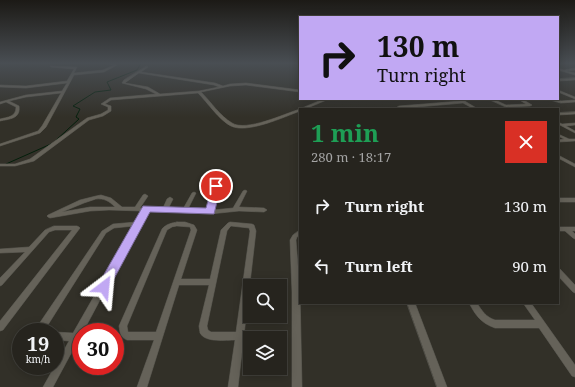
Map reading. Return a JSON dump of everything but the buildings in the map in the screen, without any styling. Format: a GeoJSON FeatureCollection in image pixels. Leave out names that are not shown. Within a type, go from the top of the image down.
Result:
{"type":"FeatureCollection","features":[{"type":"Feature","properties":{"kind":"street"},"geometry":{"type":"LineString","coordinates":[[124,81],[124,83],[147,88],[159,95]]}},
{"type":"Feature","properties":{"kind":"street"},"geometry":{"type":"LineString","coordinates":[[196,81],[223,87]]}},
{"type":"Feature","properties":{"kind":"street"},"geometry":{"type":"LineString","coordinates":[[0,86],[26,87],[68,82]]}},
{"type":"Feature","properties":{"kind":"street"},"geometry":{"type":"LineString","coordinates":[[0,145],[42,130],[68,82]]}},
{"type":"Feature","properties":{"kind":"street"},"geometry":{"type":"LineString","coordinates":[[0,165],[20,164],[41,155],[88,119],[106,113],[110,110],[110,107],[103,104],[106,100],[199,92],[237,84],[254,84],[299,91]]}},
{"type":"Feature","properties":{"kind":"street"},"geometry":{"type":"LineString","coordinates":[[0,91],[10,87]]}},
{"type":"Feature","properties":{"kind":"street"},"geometry":{"type":"LineString","coordinates":[[559,91],[575,98]]}},
{"type":"Feature","properties":{"kind":"street"},"geometry":{"type":"LineString","coordinates":[[0,103],[26,96],[62,92]]}},
{"type":"Feature","properties":{"kind":"street"},"geometry":{"type":"LineString","coordinates":[[199,92],[228,123],[238,128],[247,127],[299,110]]}},
{"type":"Feature","properties":{"kind":"street"},"geometry":{"type":"LineString","coordinates":[[304,108],[324,100]]}},
{"type":"Feature","properties":{"kind":"street"},"geometry":{"type":"LineString","coordinates":[[461,100],[474,108]]}},
{"type":"Feature","properties":{"kind":"street"},"geometry":{"type":"LineString","coordinates":[[492,100],[506,106],[530,105],[522,100]]}},
{"type":"Feature","properties":{"kind":"street"},"geometry":{"type":"LineString","coordinates":[[553,100],[561,102],[575,101]]}},
{"type":"Feature","properties":{"kind":"street"},"geometry":{"type":"LineString","coordinates":[[0,120],[15,116],[18,112],[18,108],[6,101]]}},
{"type":"Feature","properties":{"kind":"street"},"geometry":{"type":"LineString","coordinates":[[398,108],[464,102]]}},
{"type":"Feature","properties":{"kind":"street"},"geometry":{"type":"LineString","coordinates":[[429,105],[434,108]]}},
{"type":"Feature","properties":{"kind":"street"},"geometry":{"type":"LineString","coordinates":[[559,114],[575,113]]}},
{"type":"Feature","properties":{"kind":"street"},"geometry":{"type":"LineString","coordinates":[[560,124],[575,124]]}},
{"type":"Feature","properties":{"kind":"street"},"geometry":{"type":"LineString","coordinates":[[560,124],[575,132]]}},
{"type":"Feature","properties":{"kind":"street"},"geometry":{"type":"LineString","coordinates":[[559,136],[568,140]]}},
{"type":"Feature","properties":{"kind":"street"},"geometry":{"type":"LineString","coordinates":[[0,139],[5,144]]}},
{"type":"Feature","properties":{"kind":"street"},"geometry":{"type":"LineString","coordinates":[[559,142],[575,140]]}},
{"type":"Feature","properties":{"kind":"street"},"geometry":{"type":"LineString","coordinates":[[559,157],[575,166]]}},
{"type":"Feature","properties":{"kind":"street"},"geometry":{"type":"LineString","coordinates":[[210,212],[216,186]]}},
{"type":"Feature","properties":{"kind":"street"},"geometry":{"type":"LineString","coordinates":[[235,210],[245,191]]}},
{"type":"Feature","properties":{"kind":"street"},"geometry":{"type":"LineString","coordinates":[[185,210],[194,193]]}},
{"type":"Feature","properties":{"kind":"street"},"geometry":{"type":"LineString","coordinates":[[120,208],[112,200],[102,196],[74,204],[50,216],[90,209],[120,208],[210,212],[264,210]]}},
{"type":"Feature","properties":{"kind":"street"},"geometry":{"type":"LineString","coordinates":[[137,208],[145,196]]}},
{"type":"Feature","properties":{"kind":"street"},"geometry":{"type":"LineString","coordinates":[[165,209],[170,200]]}},
{"type":"Feature","properties":{"kind":"street"},"geometry":{"type":"LineString","coordinates":[[559,200],[575,200]]}},
{"type":"Feature","properties":{"kind":"street"},"geometry":{"type":"LineString","coordinates":[[83,323],[140,223],[146,209]]}},
{"type":"Feature","properties":{"kind":"street"},"geometry":{"type":"LineString","coordinates":[[45,323],[104,232],[113,226],[140,223]]}},
{"type":"Feature","properties":{"kind":"street"},"geometry":{"type":"LineString","coordinates":[[142,387],[194,230],[192,226],[174,224],[165,229],[123,326],[124,334],[128,336],[158,336]]}},
{"type":"Feature","properties":{"kind":"street"},"geometry":{"type":"LineString","coordinates":[[233,387],[254,231],[252,226],[230,224],[225,228],[203,326],[204,332],[210,336],[239,336]]}},
{"type":"Feature","properties":{"kind":"street"},"geometry":{"type":"LineString","coordinates":[[0,283],[29,249],[50,229],[77,228],[0,327]]}},
{"type":"Feature","properties":{"kind":"street"},"geometry":{"type":"LineString","coordinates":[[559,229],[575,229]]}},
{"type":"Feature","properties":{"kind":"street"},"geometry":{"type":"LineString","coordinates":[[566,229],[575,237]]}},
{"type":"Feature","properties":{"kind":"street"},"geometry":{"type":"LineString","coordinates":[[296,387],[298,292],[293,240],[299,233]]}},
{"type":"Feature","properties":{"kind":"street"},"geometry":{"type":"LineString","coordinates":[[0,251],[29,249]]}},
{"type":"Feature","properties":{"kind":"street"},"geometry":{"type":"LineString","coordinates":[[559,272],[575,290]]}},
{"type":"Feature","properties":{"kind":"street"},"geometry":{"type":"LineString","coordinates":[[177,282],[212,282]]}},
{"type":"Feature","properties":{"kind":"street"},"geometry":{"type":"LineString","coordinates":[[411,304],[442,387]]}},
{"type":"Feature","properties":{"kind":"street"},"geometry":{"type":"LineString","coordinates":[[474,304],[479,314],[489,322],[495,324],[542,324]]}},
{"type":"Feature","properties":{"kind":"street"},"geometry":{"type":"LineString","coordinates":[[528,304],[575,373]]}},
{"type":"Feature","properties":{"kind":"street"},"geometry":{"type":"LineString","coordinates":[[48,387],[72,343]]}},
{"type":"Feature","properties":{"kind":"waterway"},"geometry":{"type":"LineString","coordinates":[[54,142],[79,119],[76,117],[80,109],[73,106],[95,92],[111,90],[107,82],[109,81]]}},
{"type":"Feature","properties":{"kind":"waterway"},"geometry":{"type":"LineString","coordinates":[[6,164],[51,144]]}},
{"type":"Feature","properties":{"kind":"route"},"geometry":{"type":"LineString","coordinates":[[104,287],[140,223],[146,209],[210,212],[216,186]]}}]}
